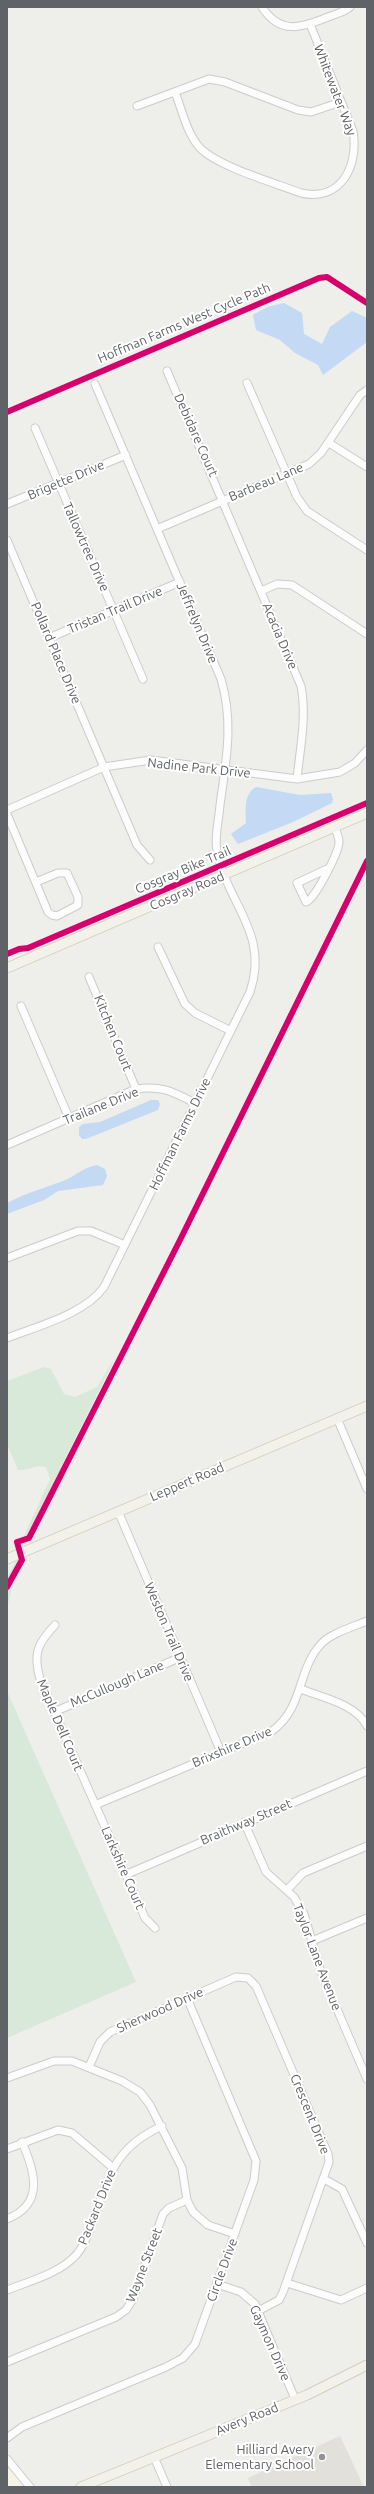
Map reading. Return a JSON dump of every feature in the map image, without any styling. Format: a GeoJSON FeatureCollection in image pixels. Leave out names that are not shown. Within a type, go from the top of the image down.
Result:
{"type":"FeatureCollection","features":[{"type":"Feature","properties":{"kind":"main road","name":"Cosgray Road"},"geometry":{"type":"LineString","coordinates":[[7,968],[367,813]]}},
{"type":"Feature","properties":{"kind":"main road","name":"Leppert Road"},"geometry":{"type":"LineString","coordinates":[[7,1559],[367,1406]]}},
{"type":"Feature","properties":{"kind":"main road","name":"Avery Road"},"geometry":{"type":"LineString","coordinates":[[81,2487],[327,2386],[367,2365]]}},
{"type":"Feature","properties":{"kind":"street"},"geometry":{"type":"LineString","coordinates":[[262,7],[277,23],[293,27],[310,24],[350,7]]}},
{"type":"Feature","properties":{"kind":"street","name":"Whitewater Way"},"geometry":{"type":"LineString","coordinates":[[175,92],[191,135],[200,148],[214,159],[301,193],[315,196],[328,193],[340,186],[352,161],[355,145],[353,131],[310,24]]}},
{"type":"Feature","properties":{"kind":"street"},"geometry":{"type":"LineString","coordinates":[[137,106],[209,79],[225,82],[298,110],[312,112],[341,102]]}},
{"type":"Feature","properties":{"kind":"street","name":"Debidare Court"},"geometry":{"type":"LineString","coordinates":[[168,371],[224,500]]}},
{"type":"Feature","properties":{"kind":"street"},"geometry":{"type":"LineString","coordinates":[[247,383],[285,474],[297,497],[307,511],[367,550]]}},
{"type":"Feature","properties":{"kind":"street","name":"Jeffrelyn Drive"},"geometry":{"type":"LineString","coordinates":[[94,384],[180,582],[221,679],[226,695],[230,731],[216,850],[225,875]]}},
{"type":"Feature","properties":{"kind":"street","name":"Barbeau Lane"},"geometry":{"type":"LineString","coordinates":[[157,529],[309,464],[321,454],[360,396],[367,390]]}},
{"type":"Feature","properties":{"kind":"street","name":"Tallowtree Drive"},"geometry":{"type":"LineString","coordinates":[[35,428],[114,610],[142,679]]}},
{"type":"Feature","properties":{"kind":"street"},"geometry":{"type":"LineString","coordinates":[[329,443],[367,467]]}},
{"type":"Feature","properties":{"kind":"street","name":"Brigette Drive"},"geometry":{"type":"LineString","coordinates":[[7,504],[126,455]]}},
{"type":"Feature","properties":{"kind":"street","name":"Acacia Drive"},"geometry":{"type":"LineString","coordinates":[[224,500],[298,678],[303,696],[303,727],[297,778]]}},
{"type":"Feature","properties":{"kind":"street","name":"Pollard Place Drive"},"geometry":{"type":"LineString","coordinates":[[7,540],[137,845],[150,860]]}},
{"type":"Feature","properties":{"kind":"street","name":"Tristan Trail Drive"},"geometry":{"type":"LineString","coordinates":[[49,638],[180,582]]}},
{"type":"Feature","properties":{"kind":"street"},"geometry":{"type":"LineString","coordinates":[[261,591],[277,584],[292,585],[367,634]]}},
{"type":"Feature","properties":{"kind":"street","name":"Nadine Park Drive"},"geometry":{"type":"LineString","coordinates":[[7,810],[104,767],[151,760],[297,778],[340,772],[355,763],[367,750]]}},
{"type":"Feature","properties":{"kind":"street"},"geometry":{"type":"LineString","coordinates":[[7,814],[36,882],[52,915],[57,916],[78,905],[78,897],[67,873],[58,872],[36,882]]}},
{"type":"Feature","properties":{"kind":"street"},"geometry":{"type":"LineString","coordinates":[[327,869],[297,882],[306,902],[312,900],[327,869],[339,842],[335,827]]}},
{"type":"Feature","properties":{"kind":"street","name":"Hoffman Farms Drive"},"geometry":{"type":"LineString","coordinates":[[7,1338],[81,1308],[97,1297],[125,1245],[250,992],[257,960],[249,929],[225,875]]}},
{"type":"Feature","properties":{"kind":"street"},"geometry":{"type":"LineString","coordinates":[[158,947],[185,1004],[195,1013],[231,1031]]}},
{"type":"Feature","properties":{"kind":"street","name":"Kitchen Court"},"geometry":{"type":"LineString","coordinates":[[89,977],[136,1089]]}},
{"type":"Feature","properties":{"kind":"street"},"geometry":{"type":"LineString","coordinates":[[21,1006],[69,1118]]}},
{"type":"Feature","properties":{"kind":"street","name":"Trailane Drive"},"geometry":{"type":"LineString","coordinates":[[7,1145],[136,1089],[153,1086],[172,1091],[195,1103]]}},
{"type":"Feature","properties":{"kind":"street"},"geometry":{"type":"LineString","coordinates":[[7,1258],[78,1231],[91,1231],[125,1245]]}},
{"type":"Feature","properties":{"kind":"street"},"geometry":{"type":"LineString","coordinates":[[337,1418],[367,1489]]}},
{"type":"Feature","properties":{"kind":"street","name":"Weston Trail Drive"},"geometry":{"type":"LineString","coordinates":[[118,1512],[221,1752]]}},
{"type":"Feature","properties":{"kind":"street","name":"Brixshire Drive"},"geometry":{"type":"LineString","coordinates":[[95,1805],[272,1731],[282,1723],[293,1708],[311,1660],[321,1644],[367,1621]]}},
{"type":"Feature","properties":{"kind":"street","name":"Maple Dell Court"},"geometry":{"type":"LineString","coordinates":[[55,1625],[42,1639],[36,1663],[40,1679],[95,1805]]}},
{"type":"Feature","properties":{"kind":"street","name":"McCullough Lane"},"geometry":{"type":"LineString","coordinates":[[54,1712],[181,1657]]}},
{"type":"Feature","properties":{"kind":"street"},"geometry":{"type":"LineString","coordinates":[[301,1689],[348,1708],[362,1717],[367,1726]]}},
{"type":"Feature","properties":{"kind":"street","name":"Braithway Street"},"geometry":{"type":"LineString","coordinates":[[125,1875],[244,1822],[367,1771]]}},
{"type":"Feature","properties":{"kind":"street","name":"Larkshire Court"},"geometry":{"type":"LineString","coordinates":[[95,1805],[145,1918],[155,1928]]}},
{"type":"Feature","properties":{"kind":"street","name":"Taylor Lane Avenue"},"geometry":{"type":"LineString","coordinates":[[244,1822],[266,1872],[287,1890],[299,1904],[321,1972],[367,2079]]}},
{"type":"Feature","properties":{"kind":"street"},"geometry":{"type":"LineString","coordinates":[[287,1890],[303,1873],[367,1846]]}},
{"type":"Feature","properties":{"kind":"street"},"geometry":{"type":"LineString","coordinates":[[312,1941],[367,1918]]}},
{"type":"Feature","properties":{"kind":"street","name":"Sherwood Drive"},"geometry":{"type":"LineString","coordinates":[[89,2066],[100,2042],[110,2032],[236,1977],[248,1978]]}},
{"type":"Feature","properties":{"kind":"street","name":"Crescent Drive"},"geometry":{"type":"LineString","coordinates":[[248,1978],[256,1986],[328,2154],[329,2162],[287,2283],[278,2300],[258,2311]]}},
{"type":"Feature","properties":{"kind":"street","name":"Circle Drive"},"geometry":{"type":"LineString","coordinates":[[7,2438],[22,2427],[166,2367],[183,2358],[195,2344],[254,2180],[256,2161],[187,1998]]}},
{"type":"Feature","properties":{"kind":"street"},"geometry":{"type":"LineString","coordinates":[[7,2078],[54,2061],[72,2061],[89,2066],[122,2081],[140,2092],[150,2105],[162,2126],[182,2168],[186,2200],[196,2216],[208,2224],[234,2234]]}},
{"type":"Feature","properties":{"kind":"street","name":"Packard Drive"},"geometry":{"type":"LineString","coordinates":[[7,2290],[62,2267],[78,2254],[88,2236],[112,2167],[127,2148],[162,2126]]}},
{"type":"Feature","properties":{"kind":"street"},"geometry":{"type":"LineString","coordinates":[[7,2149],[54,2131],[72,2133],[112,2167]]}},
{"type":"Feature","properties":{"kind":"street"},"geometry":{"type":"LineString","coordinates":[[7,2219],[17,2215],[28,2203],[35,2187],[34,2170],[22,2142]]}},
{"type":"Feature","properties":{"kind":"street"},"geometry":{"type":"LineString","coordinates":[[324,2179],[342,2188],[367,2243]]}},
{"type":"Feature","properties":{"kind":"street","name":"Wayne Street"},"geometry":{"type":"LineString","coordinates":[[7,2362],[116,2317],[126,2310],[133,2299],[164,2214],[169,2208],[186,2200]]}},
{"type":"Feature","properties":{"kind":"street"},"geometry":{"type":"LineString","coordinates":[[287,2283],[341,2300],[367,2288]]}},
{"type":"Feature","properties":{"kind":"street","name":"Gaymon Drive"},"geometry":{"type":"LineString","coordinates":[[217,2284],[249,2297],[258,2311],[295,2399]]}},
{"type":"Feature","properties":{"kind":"street"},"geometry":{"type":"LineString","coordinates":[[154,2457],[167,2487]]}},
{"type":"Feature","properties":{"kind":"street"},"geometry":{"type":"LineString","coordinates":[[7,2459],[30,2487]]}},
{"type":"Feature","properties":{"kind":"shaded area","name":"Hilliard Avery Elementary School"},"geometry":{"type":"Polygon","coordinates":[[[340,2436],[364,2487],[252,2487],[248,2478],[340,2436]]]}},
{"type":"Feature","properties":{"kind":"shaded area"},"geometry":{"type":"Polygon","coordinates":[[[7,2459],[30,2487],[7,2487],[7,2459]]]}},
{"type":"Feature","properties":{"kind":"green space"},"geometry":{"type":"Polygon","coordinates":[[[116,1356],[24,1543],[23,1538],[50,1479],[46,1467],[39,1466],[25,1470],[18,1470],[7,1444],[7,1381],[44,1367],[51,1369],[64,1394],[75,1397],[97,1387],[116,1356]]]}},
{"type":"Feature","properties":{"kind":"green space"},"geometry":{"type":"Polygon","coordinates":[[[20,1553],[7,1608],[7,1577],[20,1553]]]}},
{"type":"Feature","properties":{"kind":"green space"},"geometry":{"type":"Polygon","coordinates":[[[7,1691],[136,1982],[7,2038],[7,1691]]]}},
{"type":"Feature","properties":{"kind":"water"},"geometry":{"type":"Polygon","coordinates":[[[284,303],[302,313],[304,334],[322,344],[330,327],[352,311],[367,318],[367,342],[323,375],[318,365],[295,353],[280,340],[256,330],[253,315],[267,307],[284,303]]]}},
{"type":"Feature","properties":{"kind":"water"},"geometry":{"type":"Polygon","coordinates":[[[256,787],[300,795],[331,793],[333,799],[332,803],[293,822],[238,844],[231,834],[246,823],[247,798],[256,787]]]}},
{"type":"Feature","properties":{"kind":"water"},"geometry":{"type":"Polygon","coordinates":[[[151,1100],[158,1100],[160,1104],[158,1110],[86,1139],[82,1139],[79,1135],[79,1127],[83,1124],[100,1122],[151,1100]]]}},
{"type":"Feature","properties":{"kind":"water"},"geometry":{"type":"Polygon","coordinates":[[[97,1165],[105,1169],[107,1176],[103,1185],[58,1191],[44,1200],[7,1214],[7,1203],[14,1199],[63,1181],[87,1168],[97,1165]]]}},
{"type":"Feature","properties":{"kind":"cycle path","name":"Hoffman Farms West Cycle Path"},"geometry":{"type":"LineString","coordinates":[[7,412],[319,278],[327,277],[367,303]]}},
{"type":"Feature","properties":{"kind":"cycle path","name":"Cosgray Bike Trail"},"geometry":{"type":"LineString","coordinates":[[7,954],[19,949],[28,948],[367,803]]}},
{"type":"Feature","properties":{"kind":"cycle path"},"geometry":{"type":"LineString","coordinates":[[7,1587],[22,1560],[17,1542],[29,1538],[179,1242],[367,861]]}},
{"type":"Feature","properties":{"kind":"place","name":"Hilliard Avery Elementary School"},"geometry":{"type":"Point","coordinates":[322,2457]}}]}
